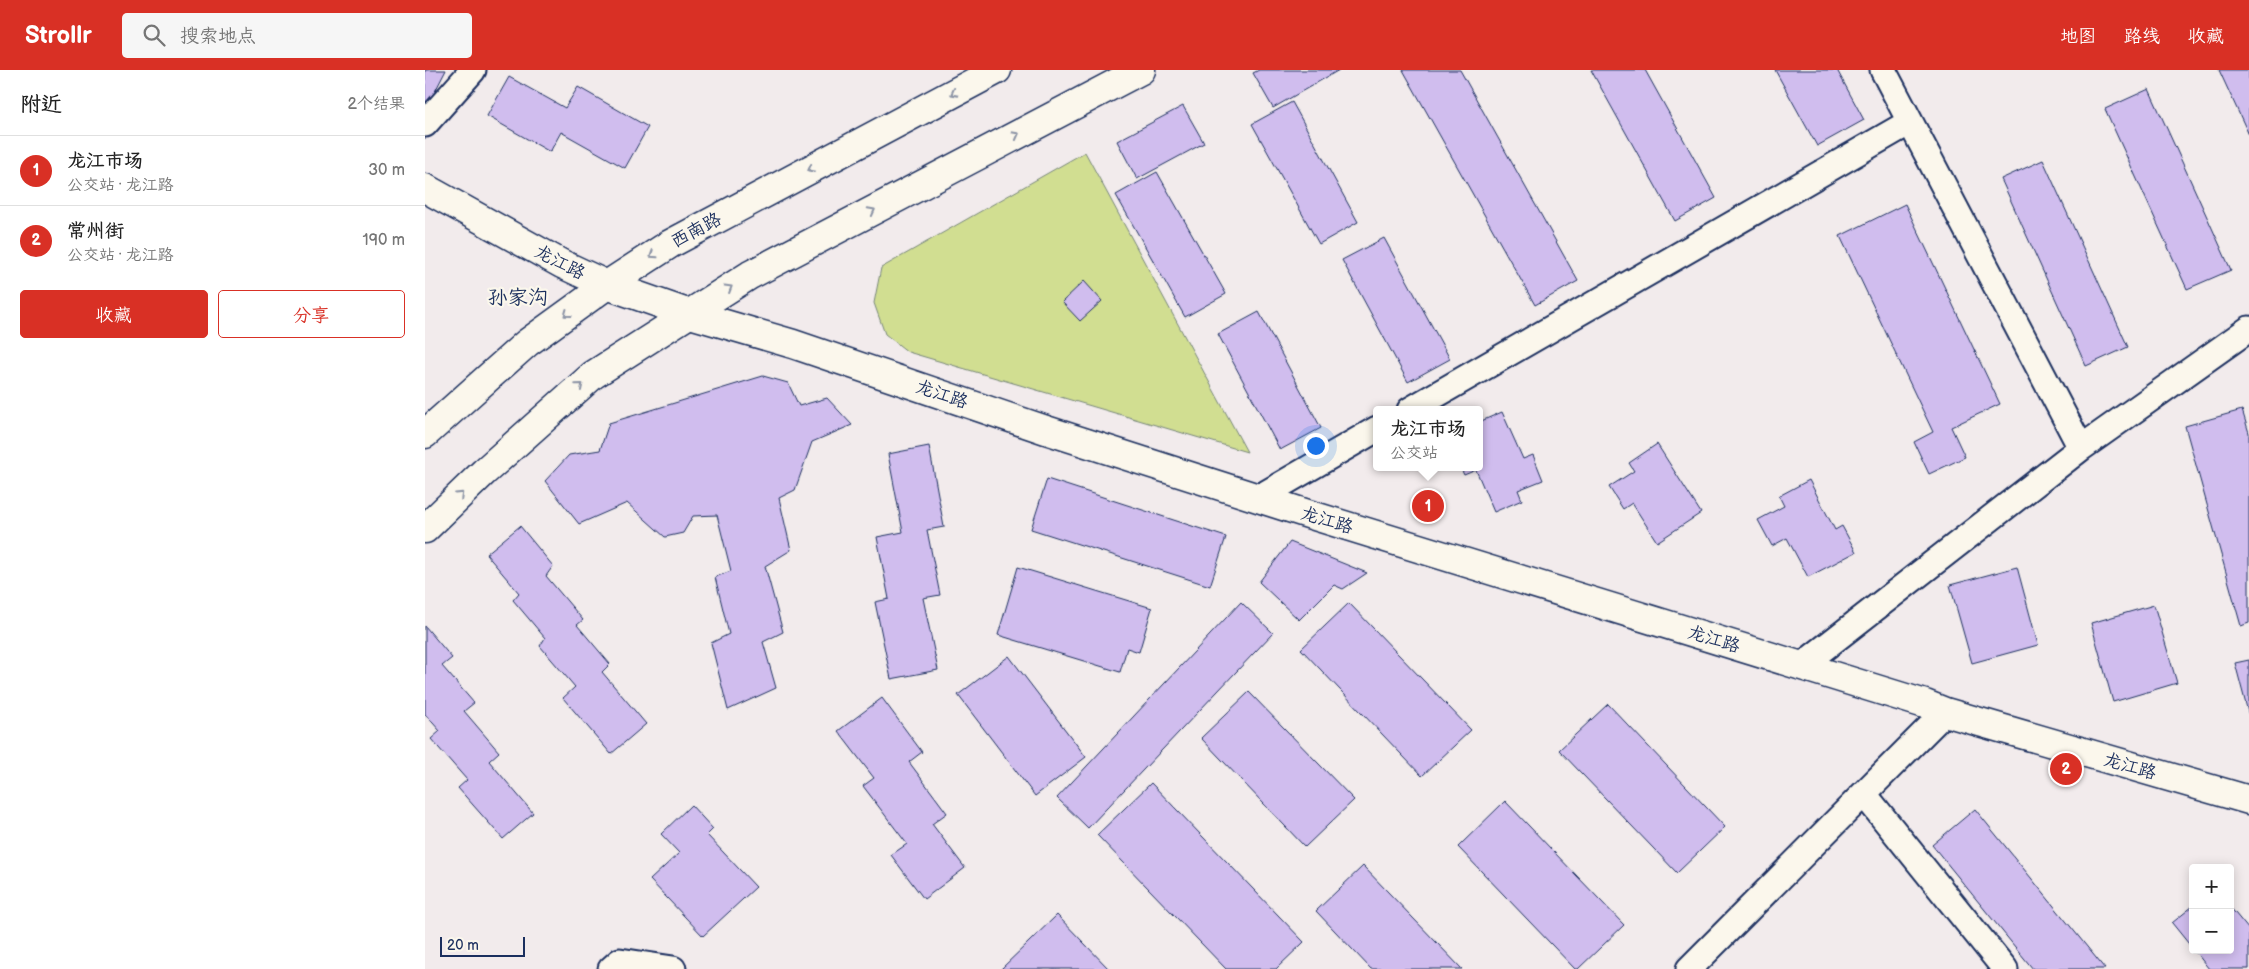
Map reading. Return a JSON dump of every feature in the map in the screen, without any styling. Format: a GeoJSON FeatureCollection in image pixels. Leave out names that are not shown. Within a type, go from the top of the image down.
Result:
{"type":"FeatureCollection","features":[{"type":"Feature","properties":{"kind":"street"},"geometry":{"type":"LineString","coordinates":[[425,124],[473,70]]}},
{"type":"Feature","properties":{"kind":"street","name":"西南路"},"geometry":{"type":"LineString","coordinates":[[425,434],[527,343],[607,285],[670,244],[997,70]]}},
{"type":"Feature","properties":{"kind":"street"},"geometry":{"type":"LineString","coordinates":[[425,529],[491,466],[593,375],[687,313],[750,275],[1141,70]]}},
{"type":"Feature","properties":{"kind":"street"},"geometry":{"type":"LineString","coordinates":[[1883,70],[2081,448]]}},
{"type":"Feature","properties":{"kind":"street"},"geometry":{"type":"LineString","coordinates":[[1417,406],[1910,122]]}},
{"type":"Feature","properties":{"kind":"street","name":"龙江路"},"geometry":{"type":"LineString","coordinates":[[425,188],[562,264],[607,285],[687,313],[793,344],[1046,430],[1258,498],[1925,704],[1945,712],[2249,800]]}},
{"type":"Feature","properties":{"kind":"street"},"geometry":{"type":"LineString","coordinates":[[1801,666],[2081,448],[2249,329]]}},
{"type":"Feature","properties":{"kind":"street"},"geometry":{"type":"LineString","coordinates":[[1258,498],[1373,431]]}},
{"type":"Feature","properties":{"kind":"street"},"geometry":{"type":"LineString","coordinates":[[1689,969],[1945,712]]}},
{"type":"Feature","properties":{"kind":"street"},"geometry":{"type":"LineString","coordinates":[[1864,794],[2005,969]]}},
{"type":"Feature","properties":{"kind":"street"},"geometry":{"type":"LineString","coordinates":[[611,969],[620,961],[673,969]]}},
{"type":"Feature","properties":{"kind":"green space"},"geometry":{"type":"Polygon","coordinates":[[[1085,152],[1247,452],[908,352],[885,334],[874,303],[881,268],[1085,152]]]}},
{"type":"Feature","properties":{"kind":"building"},"geometry":{"type":"Polygon","coordinates":[[[425,70],[446,70],[428,105],[425,103],[425,70]]]}},
{"type":"Feature","properties":{"kind":"building"},"geometry":{"type":"Polygon","coordinates":[[[1259,70],[1339,70],[1273,108],[1253,73],[1259,70]]]}},
{"type":"Feature","properties":{"kind":"building"},"geometry":{"type":"Polygon","coordinates":[[[1403,70],[1460,70],[1578,281],[1535,305],[1403,70]]]}},
{"type":"Feature","properties":{"kind":"building"},"geometry":{"type":"Polygon","coordinates":[[[1591,70],[1645,70],[1716,198],[1675,221],[1591,70]]]}},
{"type":"Feature","properties":{"kind":"building"},"geometry":{"type":"Polygon","coordinates":[[[1775,70],[1837,70],[1864,120],[1817,146],[1775,70]]]}},
{"type":"Feature","properties":{"kind":"building"},"geometry":{"type":"Polygon","coordinates":[[[2219,70],[2249,70],[2249,135],[2219,70]]]}},
{"type":"Feature","properties":{"kind":"building"},"geometry":{"type":"Polygon","coordinates":[[[509,77],[565,108],[578,87],[648,127],[625,168],[561,132],[550,152],[487,116],[509,77]]]}},
{"type":"Feature","properties":{"kind":"building"},"geometry":{"type":"Polygon","coordinates":[[[2149,89],[2231,270],[2187,289],[2105,109],[2149,89]]]}},
{"type":"Feature","properties":{"kind":"building"},"geometry":{"type":"Polygon","coordinates":[[[1292,102],[1358,222],[1319,244],[1252,124],[1292,102]]]}},
{"type":"Feature","properties":{"kind":"building"},"geometry":{"type":"Polygon","coordinates":[[[1183,106],[1204,143],[1137,179],[1117,141],[1183,106]]]}},
{"type":"Feature","properties":{"kind":"building"},"geometry":{"type":"Polygon","coordinates":[[[2043,160],[2128,347],[2086,366],[2001,179],[2043,160]]]}},
{"type":"Feature","properties":{"kind":"building"},"geometry":{"type":"Polygon","coordinates":[[[1157,172],[1226,294],[1185,317],[1116,195],[1157,172]]]}},
{"type":"Feature","properties":{"kind":"building"},"geometry":{"type":"Polygon","coordinates":[[[1905,204],[2000,404],[1951,427],[1965,457],[1929,474],[1914,442],[1933,432],[1840,236],[1905,204]]]}},
{"type":"Feature","properties":{"kind":"building"},"geometry":{"type":"Polygon","coordinates":[[[1384,238],[1450,359],[1408,382],[1342,260],[1384,238]]]}},
{"type":"Feature","properties":{"kind":"building"},"geometry":{"type":"Polygon","coordinates":[[[1084,281],[1102,301],[1080,321],[1062,302],[1084,281]]]}},
{"type":"Feature","properties":{"kind":"building"},"geometry":{"type":"Polygon","coordinates":[[[1259,312],[1321,428],[1280,450],[1218,334],[1259,312]]]}},
{"type":"Feature","properties":{"kind":"building"},"geometry":{"type":"Polygon","coordinates":[[[763,376],[788,383],[799,406],[827,398],[852,425],[812,442],[795,490],[779,498],[791,550],[765,566],[783,632],[763,642],[776,688],[728,710],[711,643],[729,634],[715,577],[731,571],[717,515],[693,516],[683,533],[665,537],[627,503],[579,524],[545,481],[569,455],[600,450],[609,423],[763,376]]]}},
{"type":"Feature","properties":{"kind":"building"},"geometry":{"type":"Polygon","coordinates":[[[2242,410],[2249,433],[2249,623],[2241,626],[2185,426],[2242,410]]]}},
{"type":"Feature","properties":{"kind":"building"},"geometry":{"type":"Polygon","coordinates":[[[1502,412],[1523,459],[1533,455],[1543,480],[1518,490],[1522,500],[1494,512],[1476,471],[1483,471],[1483,420],[1502,412]]]}},
{"type":"Feature","properties":{"kind":"building"},"geometry":{"type":"Polygon","coordinates":[[[1657,444],[1701,513],[1657,542],[1632,503],[1623,509],[1609,487],[1634,471],[1629,463],[1657,444]]]}},
{"type":"Feature","properties":{"kind":"building"},"geometry":{"type":"Polygon","coordinates":[[[929,446],[944,527],[927,530],[940,595],[923,598],[938,670],[891,679],[875,602],[889,599],[877,537],[903,532],[888,454],[929,446]]]}},
{"type":"Feature","properties":{"kind":"building"},"geometry":{"type":"Polygon","coordinates":[[[1462,471],[1474,471],[1464,475],[1462,471]]]}},
{"type":"Feature","properties":{"kind":"building"},"geometry":{"type":"Polygon","coordinates":[[[1047,479],[1226,537],[1210,586],[1031,529],[1047,479]]]}},
{"type":"Feature","properties":{"kind":"building"},"geometry":{"type":"Polygon","coordinates":[[[1809,480],[1835,530],[1842,526],[1856,552],[1808,577],[1787,538],[1772,546],[1758,520],[1784,506],[1779,496],[1809,480]]]}},
{"type":"Feature","properties":{"kind":"building"},"geometry":{"type":"Polygon","coordinates":[[[520,526],[553,566],[546,576],[583,620],[577,625],[610,664],[602,672],[646,724],[611,754],[563,698],[575,687],[540,646],[545,638],[513,600],[519,593],[486,554],[520,526]]]}},
{"type":"Feature","properties":{"kind":"building"},"geometry":{"type":"Polygon","coordinates":[[[1290,542],[1367,573],[1343,589],[1334,585],[1299,620],[1259,582],[1290,542]]]}},
{"type":"Feature","properties":{"kind":"building"},"geometry":{"type":"Polygon","coordinates":[[[1018,567],[1152,608],[1139,652],[1127,648],[1120,672],[998,635],[1018,567]]]}},
{"type":"Feature","properties":{"kind":"building"},"geometry":{"type":"Polygon","coordinates":[[[2017,567],[2038,645],[1972,663],[1950,585],[2017,567]]]}},
{"type":"Feature","properties":{"kind":"building"},"geometry":{"type":"Polygon","coordinates":[[[1241,602],[1273,633],[1088,828],[1057,798],[1241,602]]]}},
{"type":"Feature","properties":{"kind":"building"},"geometry":{"type":"Polygon","coordinates":[[[1349,603],[1471,730],[1422,776],[1301,649],[1349,603]]]}},
{"type":"Feature","properties":{"kind":"building"},"geometry":{"type":"Polygon","coordinates":[[[2154,605],[2177,683],[2113,702],[2091,623],[2154,605]]]}},
{"type":"Feature","properties":{"kind":"building"},"geometry":{"type":"Polygon","coordinates":[[[425,626],[452,658],[442,666],[474,703],[464,711],[499,752],[489,761],[533,813],[503,839],[458,788],[467,780],[431,739],[440,731],[425,714],[425,626]]]}},
{"type":"Feature","properties":{"kind":"building"},"geometry":{"type":"Polygon","coordinates":[[[1009,656],[1086,757],[1035,796],[958,695],[1009,656]]]}},
{"type":"Feature","properties":{"kind":"building"},"geometry":{"type":"Polygon","coordinates":[[[2249,660],[2249,716],[2235,663],[2249,660]]]}},
{"type":"Feature","properties":{"kind":"building"},"geometry":{"type":"Polygon","coordinates":[[[1249,692],[1354,800],[1305,847],[1201,738],[1249,692]]]}},
{"type":"Feature","properties":{"kind":"building"},"geometry":{"type":"Polygon","coordinates":[[[882,698],[922,752],[909,762],[947,813],[932,824],[965,868],[924,899],[891,855],[907,844],[863,786],[874,778],[838,731],[882,698]]]}},
{"type":"Feature","properties":{"kind":"building"},"geometry":{"type":"Polygon","coordinates":[[[1608,704],[1725,827],[1677,873],[1559,750],[1608,704]]]}},
{"type":"Feature","properties":{"kind":"building"},"geometry":{"type":"Polygon","coordinates":[[[1151,783],[1304,942],[1276,969],[1226,969],[1097,835],[1151,783]]]}},
{"type":"Feature","properties":{"kind":"building"},"geometry":{"type":"Polygon","coordinates":[[[1505,801],[1624,925],[1578,969],[1575,969],[1458,847],[1505,801]]]}},
{"type":"Feature","properties":{"kind":"building"},"geometry":{"type":"Polygon","coordinates":[[[691,805],[713,829],[707,835],[756,887],[703,936],[650,880],[679,853],[661,834],[691,805]]]}},
{"type":"Feature","properties":{"kind":"building"},"geometry":{"type":"Polygon","coordinates":[[[1975,809],[2105,969],[2033,969],[1932,845],[1975,809]]]}},
{"type":"Feature","properties":{"kind":"building"},"geometry":{"type":"Polygon","coordinates":[[[1363,866],[1462,969],[1371,969],[1316,911],[1363,866]]]}},
{"type":"Feature","properties":{"kind":"building"},"geometry":{"type":"Polygon","coordinates":[[[2189,909],[2189,944],[2172,923],[2189,909]]]}},
{"type":"Feature","properties":{"kind":"building"},"geometry":{"type":"Polygon","coordinates":[[[2234,912],[2249,930],[2249,969],[2209,969],[2197,954],[2234,954],[2234,912]]]}},
{"type":"Feature","properties":{"kind":"building"},"geometry":{"type":"Polygon","coordinates":[[[1057,915],[1109,969],[1001,969],[1057,915]]]}},
{"type":"Feature","properties":{"kind":"place","name":"龙江市场"},"geometry":{"type":"Point","coordinates":[1428,506]}},
{"type":"Feature","properties":{"kind":"place","name":"常州街"},"geometry":{"type":"Point","coordinates":[2066,769]}},
{"type":"Feature","properties":{"kind":"district","name":"孙家沟"},"geometry":{"type":"Point","coordinates":[518,297]}}]}
